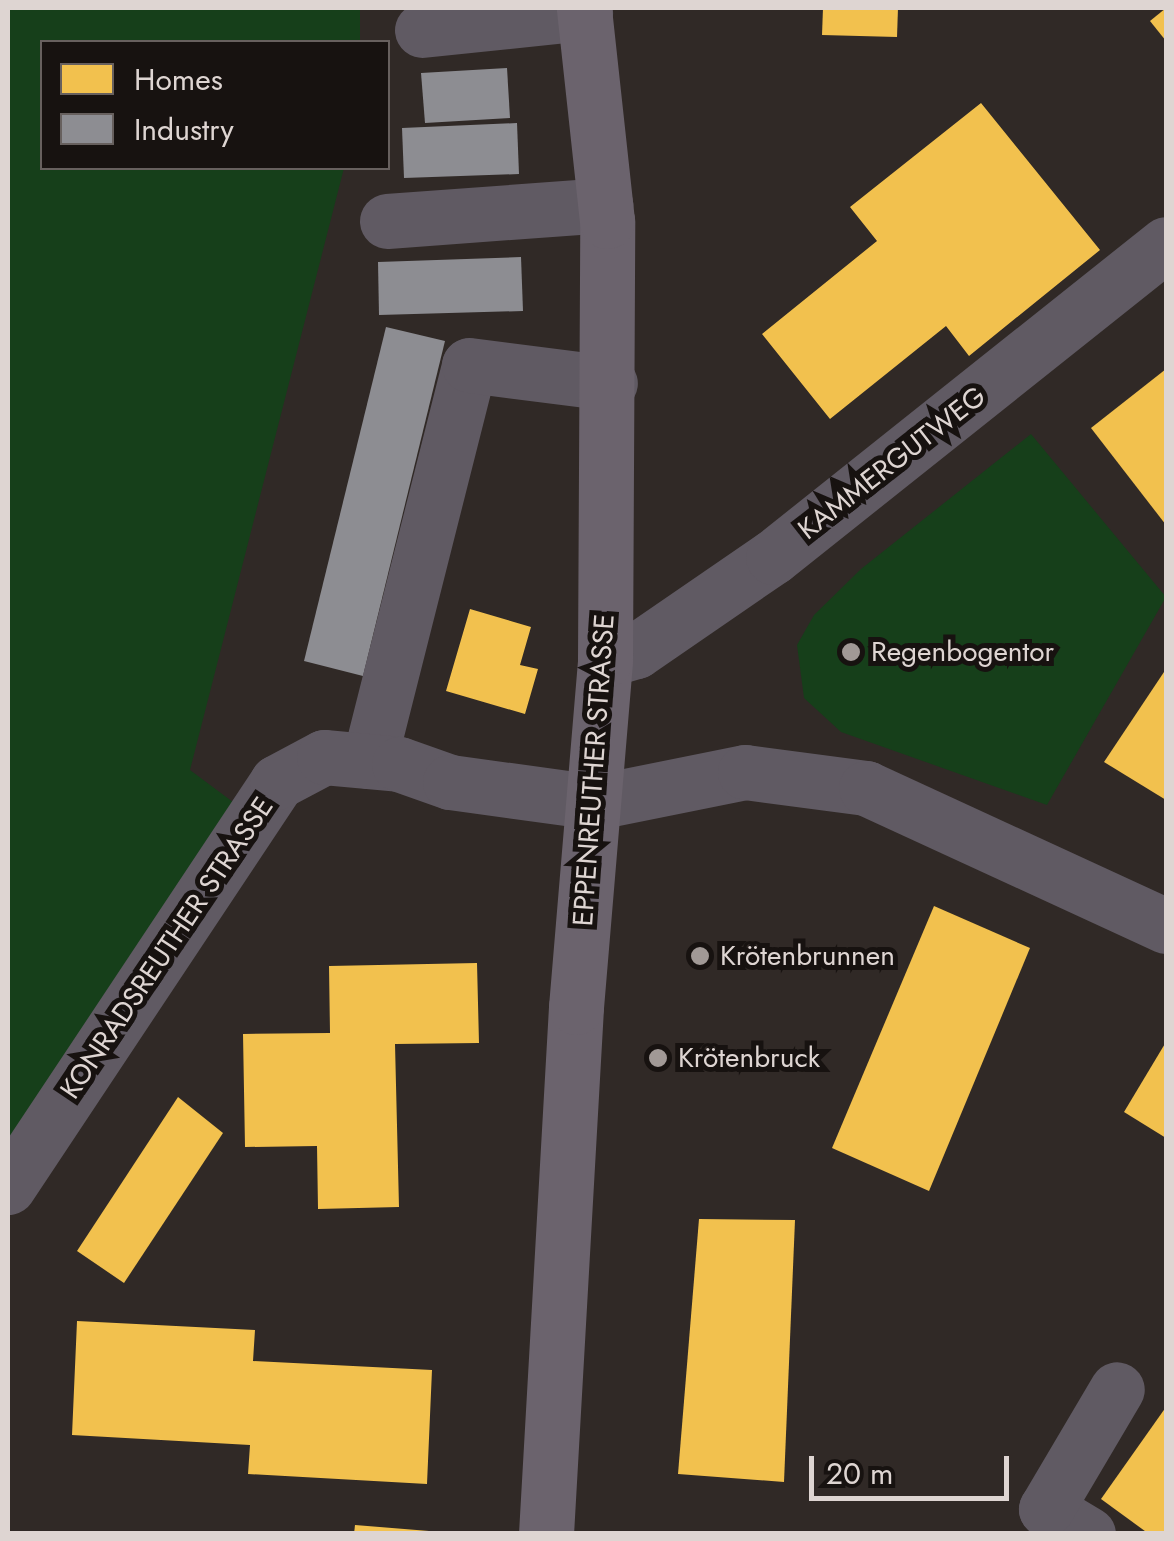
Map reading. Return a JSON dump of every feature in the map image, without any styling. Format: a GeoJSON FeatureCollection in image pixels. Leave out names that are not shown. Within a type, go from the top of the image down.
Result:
{"type":"FeatureCollection","features":[{"type":"Feature","properties":{"kind":"main road","name":"EPPENREUTHER STRASSE"},"geometry":{"type":"LineString","coordinates":[[546,1534],[576,1007],[605,660],[610,383],[605,205],[584,10]]}},
{"type":"Feature","properties":{"kind":"street"},"geometry":{"type":"LineString","coordinates":[[422,30],[584,10]]}},
{"type":"Feature","properties":{"kind":"street"},"geometry":{"type":"LineString","coordinates":[[387,221],[605,205]]}},
{"type":"Feature","properties":{"kind":"street","name":"KAMMERGUTWEG"},"geometry":{"type":"LineString","coordinates":[[605,660],[636,651],[774,556],[1166,244]]}},
{"type":"Feature","properties":{"kind":"street"},"geometry":{"type":"LineString","coordinates":[[369,761],[469,365],[610,383]]}},
{"type":"Feature","properties":{"kind":"street","name":"KONRADSREUTHER STRASSE"},"geometry":{"type":"LineString","coordinates":[[8,1188],[276,782],[324,758],[369,761],[450,782],[596,802],[745,772],[866,788],[1166,926]]}},
{"type":"Feature","properties":{"kind":"street"},"geometry":{"type":"LineString","coordinates":[[1088,1534],[1046,1509],[1117,1389]]}},
{"type":"Feature","properties":{"kind":"green space"},"geometry":{"type":"Polygon","coordinates":[[[8,8],[360,8],[360,40],[40,40],[40,170],[343,170],[190,770],[241,808],[8,1147],[8,8]]]}},
{"type":"Feature","properties":{"kind":"green space"},"geometry":{"type":"Polygon","coordinates":[[[1031,434],[1166,597],[1047,805],[841,732],[804,698],[797,645],[814,615],[861,569],[1031,434]]]}},
{"type":"Feature","properties":{"kind":"building: Homes"},"geometry":{"type":"Polygon","coordinates":[[[823,8],[898,8],[897,37],[822,35],[823,8]]]}},
{"type":"Feature","properties":{"kind":"building: Homes"},"geometry":{"type":"Polygon","coordinates":[[[1166,8],[1166,41],[1150,21],[1166,8]]]}},
{"type":"Feature","properties":{"kind":"building: Homes"},"geometry":{"type":"Polygon","coordinates":[[[981,103],[1100,250],[969,356],[946,326],[830,419],[762,334],[877,241],[850,207],[981,103]]]}},
{"type":"Feature","properties":{"kind":"building: Homes"},"geometry":{"type":"Polygon","coordinates":[[[1166,369],[1166,525],[1091,428],[1166,369]]]}},
{"type":"Feature","properties":{"kind":"building: Homes"},"geometry":{"type":"Polygon","coordinates":[[[470,609],[531,627],[520,665],[538,669],[525,714],[446,691],[470,609]]]}},
{"type":"Feature","properties":{"kind":"building: Homes"},"geometry":{"type":"Polygon","coordinates":[[[1166,669],[1166,800],[1104,762],[1166,669]]]}},
{"type":"Feature","properties":{"kind":"building: Homes"},"geometry":{"type":"Polygon","coordinates":[[[934,906],[1030,948],[929,1191],[832,1148],[934,906]]]}},
{"type":"Feature","properties":{"kind":"building: Homes"},"geometry":{"type":"Polygon","coordinates":[[[477,963],[479,1043],[395,1044],[399,1207],[318,1209],[317,1146],[245,1147],[243,1034],[330,1033],[329,966],[477,963]]]}},
{"type":"Feature","properties":{"kind":"building: Homes"},"geometry":{"type":"Polygon","coordinates":[[[1166,1042],[1166,1138],[1124,1112],[1166,1042]]]}},
{"type":"Feature","properties":{"kind":"building: Homes"},"geometry":{"type":"Polygon","coordinates":[[[178,1097],[223,1133],[124,1283],[77,1251],[178,1097]]]}},
{"type":"Feature","properties":{"kind":"building: Homes"},"geometry":{"type":"Polygon","coordinates":[[[699,1219],[795,1220],[784,1482],[678,1474],[699,1219]]]}},
{"type":"Feature","properties":{"kind":"building: Homes"},"geometry":{"type":"Polygon","coordinates":[[[77,1321],[255,1330],[253,1361],[432,1370],[427,1484],[248,1474],[250,1445],[72,1435],[77,1321]]]}},
{"type":"Feature","properties":{"kind":"building: Homes"},"geometry":{"type":"Polygon","coordinates":[[[1166,1407],[1166,1534],[1149,1534],[1101,1499],[1166,1407]]]}},
{"type":"Feature","properties":{"kind":"building: Homes"},"geometry":{"type":"Polygon","coordinates":[[[355,1525],[429,1531],[354,1534],[355,1525]]]}},
{"type":"Feature","properties":{"kind":"building: Industry"},"geometry":{"type":"Polygon","coordinates":[[[507,68],[510,118],[425,123],[421,73],[507,68]]]}},
{"type":"Feature","properties":{"kind":"building: Industry"},"geometry":{"type":"Polygon","coordinates":[[[517,123],[519,174],[404,178],[402,128],[517,123]]]}},
{"type":"Feature","properties":{"kind":"building: Industry"},"geometry":{"type":"Polygon","coordinates":[[[521,257],[523,311],[379,315],[378,262],[521,257]]]}},
{"type":"Feature","properties":{"kind":"building: Industry"},"geometry":{"type":"Polygon","coordinates":[[[386,327],[445,341],[363,676],[304,661],[386,327]]]}},
{"type":"Feature","properties":{"kind":"place","name":"Regenbogentor"},"geometry":{"type":"Point","coordinates":[851,652]}},
{"type":"Feature","properties":{"kind":"place","name":"Krötenbrunnen"},"geometry":{"type":"Point","coordinates":[700,956]}},
{"type":"Feature","properties":{"kind":"place","name":"Krötenbruck"},"geometry":{"type":"Point","coordinates":[658,1058]}}]}
